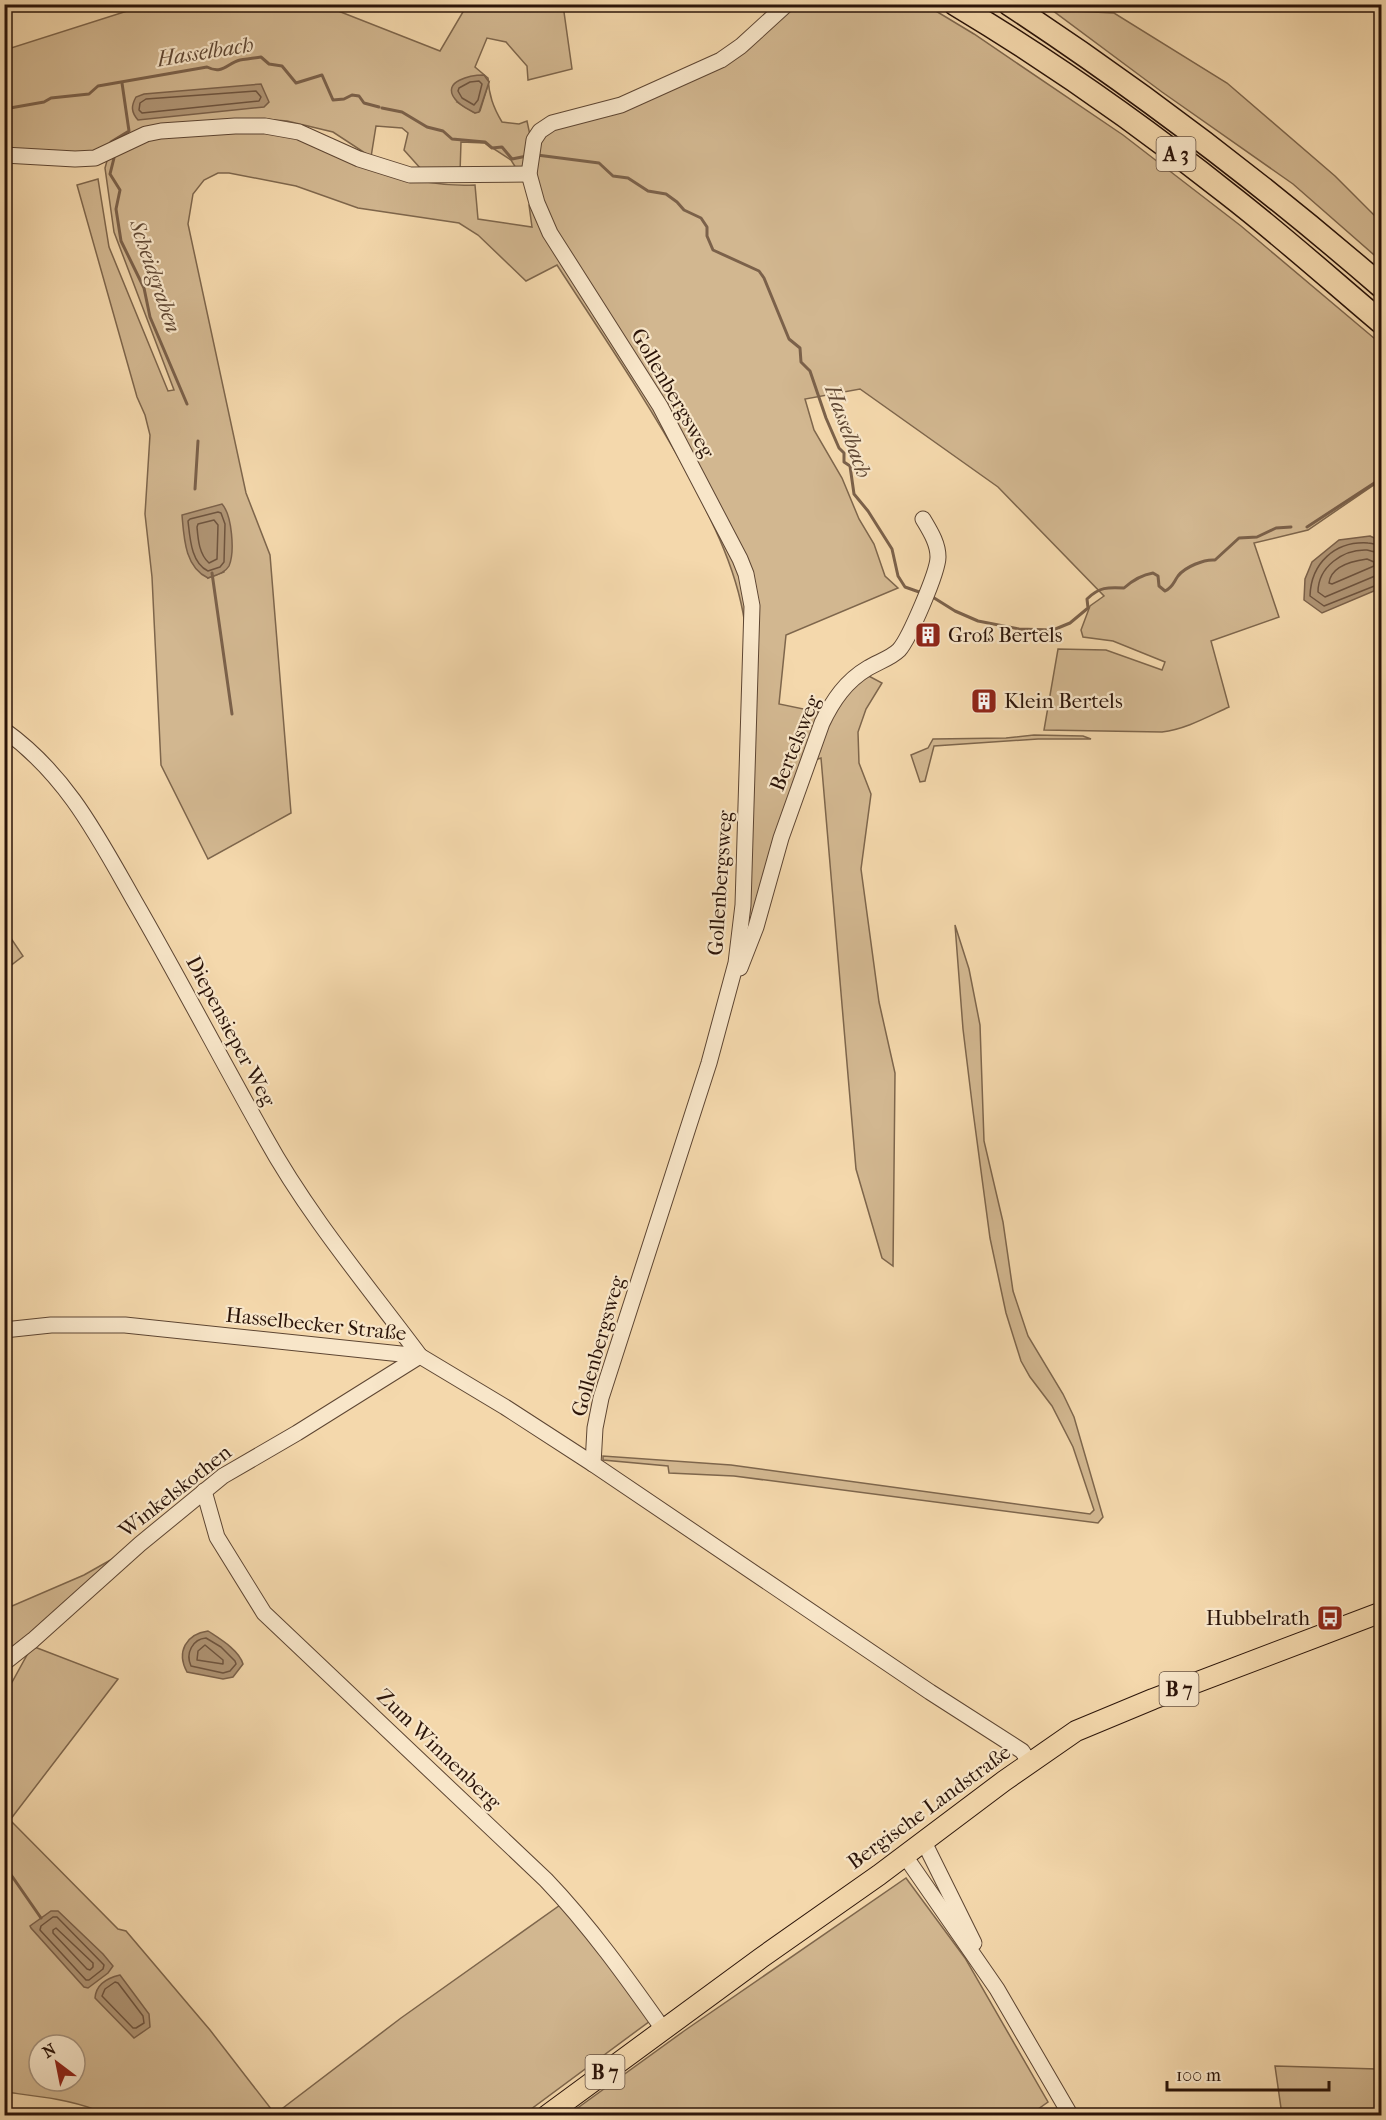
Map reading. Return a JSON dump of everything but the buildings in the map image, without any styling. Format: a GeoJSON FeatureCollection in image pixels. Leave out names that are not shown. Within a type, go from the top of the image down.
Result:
{"type":"FeatureCollection","features":[{"type":"Feature","properties":{"kind":"highway","name":"A 3"},"geometry":{"type":"LineString","coordinates":[[955,4],[1070,77],[1151,135],[1228,194],[1382,323]]}},
{"type":"Feature","properties":{"kind":"highway","name":"A 3"},"geometry":{"type":"LineString","coordinates":[[1009,4],[1085,54],[1166,112],[1289,209],[1382,287]]}},
{"type":"Feature","properties":{"kind":"main road","name":"Bergische Landstraße"},"geometry":{"type":"LineString","coordinates":[[546,2115],[1064,1739],[1095,1722],[1382,1612]]}},
{"type":"Feature","properties":{"kind":"street","name":"Gollenbergsweg"},"geometry":{"type":"LineString","coordinates":[[593,1464],[595,1428],[601,1398],[709,1063],[732,980],[743,905],[752,606],[746,574],[729,535],[660,406],[550,233],[537,203],[530,169],[534,140],[540,131],[552,123],[621,105],[721,60],[741,46],[788,4]]}},
{"type":"Feature","properties":{"kind":"street"},"geometry":{"type":"LineString","coordinates":[[4,155],[96,158],[146,135],[161,131],[265,126],[299,132],[359,159],[410,175],[530,169]]}},
{"type":"Feature","properties":{"kind":"street","name":"Bertelsweg"},"geometry":{"type":"LineString","coordinates":[[732,980],[744,962],[781,838],[813,746],[830,706],[857,675],[898,651],[927,593],[937,563],[937,549],[923,519]]}},
{"type":"Feature","properties":{"kind":"street","name":"Diepensieper Weg"},"geometry":{"type":"LineString","coordinates":[[4,730],[42,760],[81,811],[172,965],[266,1139],[297,1191],[420,1356]]}},
{"type":"Feature","properties":{"kind":"street","name":"Hasselbecker Straße"},"geometry":{"type":"LineString","coordinates":[[4,1330],[51,1325],[125,1325],[420,1356],[506,1407],[593,1464]]}},
{"type":"Feature","properties":{"kind":"street","name":"Winkelskothen"},"geometry":{"type":"LineString","coordinates":[[4,1663],[140,1544],[223,1476],[297,1434],[420,1356]]}},
{"type":"Feature","properties":{"kind":"street"},"geometry":{"type":"LineString","coordinates":[[593,1464],[930,1692],[1022,1751],[1030,1763]]}},
{"type":"Feature","properties":{"kind":"street","name":"Zum Winnenberg"},"geometry":{"type":"LineString","coordinates":[[204,1491],[217,1537],[264,1613],[546,1880],[567,1902],[620,1968],[663,2030]]}},
{"type":"Feature","properties":{"kind":"street"},"geometry":{"type":"LineString","coordinates":[[924,1842],[997,1989],[1071,2115]]}},
{"type":"Feature","properties":{"kind":"street"},"geometry":{"type":"LineString","coordinates":[[905,1856],[997,1989]]}},
{"type":"Feature","properties":{"kind":"shaded area"},"geometry":{"type":"Polygon","coordinates":[[[146,5],[323,5],[440,51],[467,5],[563,5],[572,69],[528,80],[527,66],[506,42],[487,38],[475,67],[488,78],[488,82],[457,102],[475,113],[480,111],[488,84],[492,101],[502,122],[519,124],[527,121],[530,135],[521,176],[511,160],[485,143],[461,142],[460,173],[421,169],[404,150],[408,133],[402,128],[376,126],[371,157],[333,132],[287,121],[263,119],[203,125],[86,156],[5,150],[11,48],[146,5]]]}},
{"type":"Feature","properties":{"kind":"shaded area"},"geometry":{"type":"Polygon","coordinates":[[[794,5],[926,5],[974,34],[1123,135],[1241,226],[1381,344],[1381,480],[1308,530],[1254,543],[1279,617],[1211,641],[1229,707],[1188,725],[1162,732],[1044,730],[1058,649],[1106,650],[1162,670],[1165,662],[1113,641],[1083,637],[1081,630],[1090,606],[1104,596],[998,487],[860,389],[805,399],[814,430],[842,478],[859,519],[874,544],[885,576],[898,588],[786,635],[779,704],[823,713],[747,945],[752,744],[742,560],[550,227],[532,165],[538,144],[547,132],[728,63],[794,5]]]}},
{"type":"Feature","properties":{"kind":"shaded area"},"geometry":{"type":"Polygon","coordinates":[[[1052,10],[1114,13],[1227,83],[1335,176],[1381,222],[1381,261],[1293,184],[1162,92],[1052,10]]]}},
{"type":"Feature","properties":{"kind":"shaded area"},"geometry":{"type":"Polygon","coordinates":[[[278,131],[350,160],[399,176],[424,182],[475,185],[478,219],[532,227],[529,205],[533,201],[658,406],[733,552],[749,609],[746,633],[738,590],[724,549],[696,490],[640,393],[557,265],[526,281],[478,235],[459,223],[358,208],[296,186],[229,173],[218,173],[204,180],[193,194],[188,224],[246,493],[270,555],[291,813],[208,859],[161,765],[152,577],[145,514],[150,435],[137,397],[77,185],[98,179],[109,247],[168,391],[174,390],[114,232],[105,168],[108,157],[161,135],[278,131]],[[222,504],[208,578],[224,572],[222,504]]]}},
{"type":"Feature","properties":{"kind":"shaded area"},"geometry":{"type":"Polygon","coordinates":[[[865,674],[882,683],[866,709],[858,732],[859,763],[871,794],[861,869],[879,1002],[895,1073],[893,1266],[882,1258],[856,1169],[821,758],[812,761],[841,697],[865,674]]]}},
{"type":"Feature","properties":{"kind":"shaded area"},"geometry":{"type":"Polygon","coordinates":[[[1034,735],[1083,736],[1091,739],[1038,739],[934,746],[925,781],[920,782],[911,755],[928,748],[933,739],[1006,738],[1034,735]]]}},
{"type":"Feature","properties":{"kind":"shaded area"},"geometry":{"type":"Polygon","coordinates":[[[955,925],[969,969],[980,1025],[984,1141],[1003,1222],[1013,1291],[1028,1336],[1074,1417],[1103,1517],[1098,1523],[734,1476],[669,1473],[668,1466],[603,1460],[603,1456],[731,1465],[1090,1514],[1094,1510],[1073,1447],[1052,1406],[1021,1361],[1006,1313],[990,1238],[973,1111],[963,1029],[955,925]]]}},
{"type":"Feature","properties":{"kind":"shaded area"},"geometry":{"type":"Polygon","coordinates":[[[4,928],[23,956],[5,970],[4,969],[4,928]]]}},
{"type":"Feature","properties":{"kind":"shaded area"},"geometry":{"type":"Polygon","coordinates":[[[130,1549],[5,1662],[5,1609],[84,1575],[130,1549]]]}},
{"type":"Feature","properties":{"kind":"shaded area"},"geometry":{"type":"Polygon","coordinates":[[[32,1646],[118,1679],[10,1820],[118,1929],[126,1931],[210,2030],[275,2114],[401,2018],[563,1903],[650,2021],[523,2115],[95,2116],[96,2110],[74,2103],[5,2092],[5,1695],[32,1646]]]}},
{"type":"Feature","properties":{"kind":"shaded area"},"geometry":{"type":"Polygon","coordinates":[[[906,1878],[965,1958],[1048,2102],[1028,2116],[568,2115],[684,2031],[906,1878]]]}},
{"type":"Feature","properties":{"kind":"shaded area"},"geometry":{"type":"Polygon","coordinates":[[[1275,2066],[1377,2069],[1381,2094],[1381,2115],[1282,2115],[1275,2066]]]}},
{"type":"Feature","properties":{"kind":"water"},"geometry":{"type":"Polygon","coordinates":[[[484,75],[489,82],[479,112],[475,113],[457,101],[452,88],[459,80],[484,75]]]}},
{"type":"Feature","properties":{"kind":"water"},"geometry":{"type":"Polygon","coordinates":[[[261,84],[269,102],[264,107],[138,120],[133,112],[136,97],[144,94],[261,84]]]}},
{"type":"Feature","properties":{"kind":"water"},"geometry":{"type":"Polygon","coordinates":[[[222,504],[230,525],[231,560],[229,566],[220,574],[208,578],[200,573],[190,560],[185,543],[182,515],[222,504]]]}},
{"type":"Feature","properties":{"kind":"water"},"geometry":{"type":"Polygon","coordinates":[[[1370,536],[1381,541],[1381,588],[1322,613],[1304,600],[1305,579],[1312,562],[1339,540],[1370,536]]]}},
{"type":"Feature","properties":{"kind":"water"},"geometry":{"type":"Polygon","coordinates":[[[208,1631],[228,1645],[241,1659],[243,1664],[233,1677],[223,1679],[187,1672],[183,1658],[185,1645],[194,1636],[208,1631]]]}},
{"type":"Feature","properties":{"kind":"water"},"geometry":{"type":"Polygon","coordinates":[[[51,1911],[58,1911],[113,1966],[108,1973],[88,1988],[84,1987],[30,1926],[51,1911]]]}},
{"type":"Feature","properties":{"kind":"water"},"geometry":{"type":"Polygon","coordinates":[[[120,1975],[149,2014],[150,2027],[134,2038],[95,1998],[103,1983],[120,1975]]]}},
{"type":"Feature","properties":{"kind":"waterway","name":"Hasselbach"},"geometry":{"type":"LineString","coordinates":[[10,108],[44,102],[51,98],[89,94],[98,86],[207,67],[217,70],[236,61],[261,57],[269,64],[282,66],[296,83],[322,75],[333,100],[344,99],[352,95],[359,96],[364,103],[379,107]]}},
{"type":"Feature","properties":{"kind":"waterway","name":"Scheidgraben"},"geometry":{"type":"LineString","coordinates":[[111,142],[129,131],[122,83]]}},
{"type":"Feature","properties":{"kind":"waterway","name":"Hasselbach"},"geometry":{"type":"LineString","coordinates":[[382,108],[402,112],[427,127],[443,131],[452,139],[485,142],[492,148],[502,147],[512,159],[527,156]]}},
{"type":"Feature","properties":{"kind":"waterway","name":"Hasselbach"},"geometry":{"type":"LineString","coordinates":[[537,155],[599,163],[613,176],[628,178],[648,191],[666,194],[684,210],[701,218],[707,227],[707,236],[713,250],[759,271],[789,339],[800,348],[801,362],[810,371],[826,418],[839,448],[844,453],[844,462],[850,466],[854,494],[868,511],[892,549],[898,576],[905,587],[922,593]]}},
{"type":"Feature","properties":{"kind":"waterway","name":"Scheidgraben"},"geometry":{"type":"LineString","coordinates":[[114,158],[110,174],[120,190],[116,209],[121,241],[144,288],[150,317],[187,404]]}},
{"type":"Feature","properties":{"kind":"waterway","name":"Scheidgraben"},"geometry":{"type":"LineString","coordinates":[[195,489],[198,441]]}},
{"type":"Feature","properties":{"kind":"waterway","name":"Hasselbach"},"geometry":{"type":"LineString","coordinates":[[1307,527],[1382,478]]}},
{"type":"Feature","properties":{"kind":"waterway","name":"Hasselbach"},"geometry":{"type":"LineString","coordinates":[[931,596],[955,611],[978,621],[1019,629],[1053,630],[1070,623],[1088,608],[1087,599],[1100,590],[1124,588],[1137,578],[1153,573],[1158,576],[1159,586],[1165,591],[1185,570],[1200,562],[1215,560],[1239,538],[1257,537],[1276,528],[1291,527]]}},
{"type":"Feature","properties":{"kind":"waterway","name":"Scheidgraben"},"geometry":{"type":"LineString","coordinates":[[212,573],[232,714]]}},
{"type":"Feature","properties":{"kind":"waterway"},"geometry":{"type":"LineString","coordinates":[[4,1869],[7,1869],[41,1918]]}},
{"type":"Feature","properties":{"kind":"place","name":"Groß Bertels"},"geometry":{"type":"Point","coordinates":[928,635]}},
{"type":"Feature","properties":{"kind":"place","name":"Klein Bertels"},"geometry":{"type":"Point","coordinates":[984,701]}},
{"type":"Feature","properties":{"kind":"place","name":"Hubbelrath"},"geometry":{"type":"Point","coordinates":[1330,1618]}}]}
